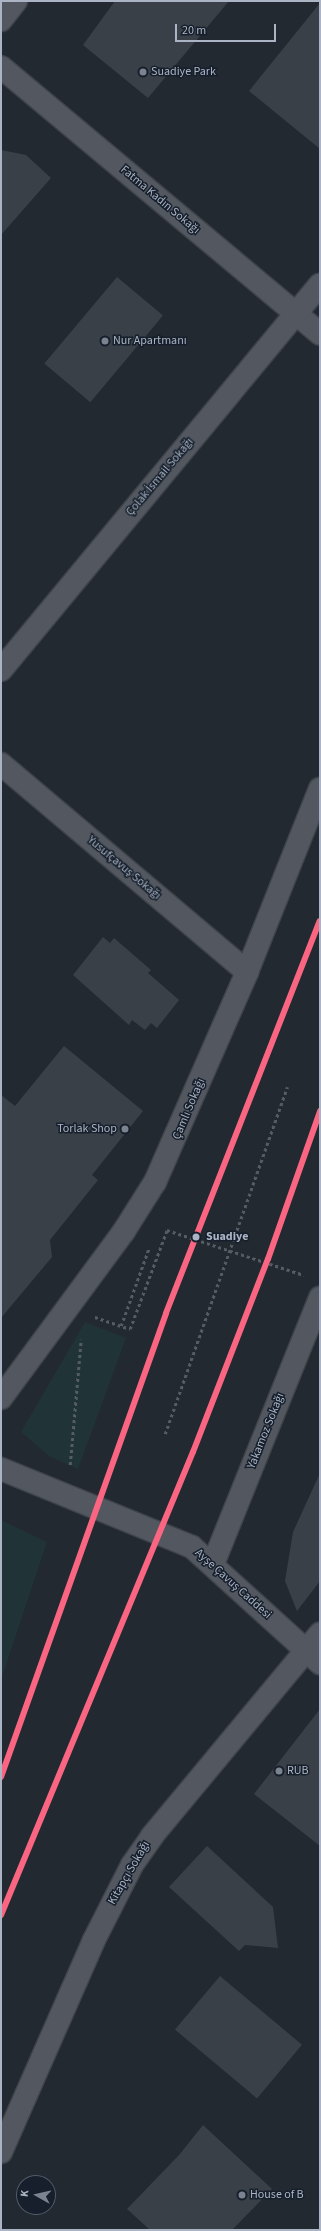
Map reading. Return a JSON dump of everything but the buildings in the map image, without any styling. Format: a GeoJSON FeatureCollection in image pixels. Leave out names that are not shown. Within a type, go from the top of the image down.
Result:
{"type":"FeatureCollection","features":[{"type":"Feature","properties":{"kind":"street"},"geometry":{"type":"LineString","coordinates":[[1,20],[16,1]]}},
{"type":"Feature","properties":{"kind":"street","name":"Fatma Kadın Sokağı"},"geometry":{"type":"LineString","coordinates":[[1,67],[320,334]]}},
{"type":"Feature","properties":{"kind":"street","name":"Çolak İsmail Sokağı"},"geometry":{"type":"LineString","coordinates":[[1,670],[320,285]]}},
{"type":"Feature","properties":{"kind":"street","name":"Yusufçavuş Sokağı"},"geometry":{"type":"LineString","coordinates":[[1,764],[247,972]]}},
{"type":"Feature","properties":{"kind":"street","name":"Çamlı Sokağı"},"geometry":{"type":"LineString","coordinates":[[1,1398],[124,1231],[155,1182],[247,972],[320,789]]}},
{"type":"Feature","properties":{"kind":"street","name":"Yakamoz Sokağı"},"geometry":{"type":"LineString","coordinates":[[213,1564],[320,1298]]}},
{"type":"Feature","properties":{"kind":"street","name":"Ayşe Çavuş Caddesi"},"geometry":{"type":"LineString","coordinates":[[1,1469],[192,1547],[316,1649]]}},
{"type":"Feature","properties":{"kind":"street","name":"Kitapçı Sokağı"},"geometry":{"type":"LineString","coordinates":[[1,2152],[93,1942],[132,1865],[152,1836],[316,1649]]}},
{"type":"Feature","properties":{"kind":"path"},"geometry":{"type":"LineString","coordinates":[[165,1434],[287,1087]]}},
{"type":"Feature","properties":{"kind":"path"},"geometry":{"type":"LineString","coordinates":[[91,1315],[130,1329],[167,1230],[307,1276]]}},
{"type":"Feature","properties":{"kind":"path"},"geometry":{"type":"LineString","coordinates":[[121,1326],[150,1246]]}},
{"type":"Feature","properties":{"kind":"path"},"geometry":{"type":"LineString","coordinates":[[67,1495],[82,1336]]}},
{"type":"Feature","properties":{"kind":"green space"},"geometry":{"type":"Polygon","coordinates":[[[85,1322],[126,1338],[78,1469],[49,1456],[21,1432],[85,1322]]]}},
{"type":"Feature","properties":{"kind":"green space"},"geometry":{"type":"Polygon","coordinates":[[[1,1520],[47,1542],[1,1680],[1,1520]]]}},
{"type":"Feature","properties":{"kind":"transit line"},"geometry":{"type":"LineString","coordinates":[[1,1777],[166,1313],[320,921]]}},
{"type":"Feature","properties":{"kind":"transit line"},"geometry":{"type":"LineString","coordinates":[[1,1915],[193,1452],[268,1259],[320,1111]]}},
{"type":"Feature","properties":{"kind":"place","name":"Suadiye Park"},"geometry":{"type":"Point","coordinates":[143,72]}},
{"type":"Feature","properties":{"kind":"place","name":"Nur Apartmanı"},"geometry":{"type":"Point","coordinates":[105,341]}},
{"type":"Feature","properties":{"kind":"place","name":"Torlak Shop"},"geometry":{"type":"Point","coordinates":[125,1129]}},
{"type":"Feature","properties":{"kind":"place","name":"Suadiye"},"geometry":{"type":"Point","coordinates":[196,1237]}},
{"type":"Feature","properties":{"kind":"place","name":"RUB"},"geometry":{"type":"Point","coordinates":[279,1771]}},
{"type":"Feature","properties":{"kind":"place","name":"House of B"},"geometry":{"type":"Point","coordinates":[242,2195]}}]}
